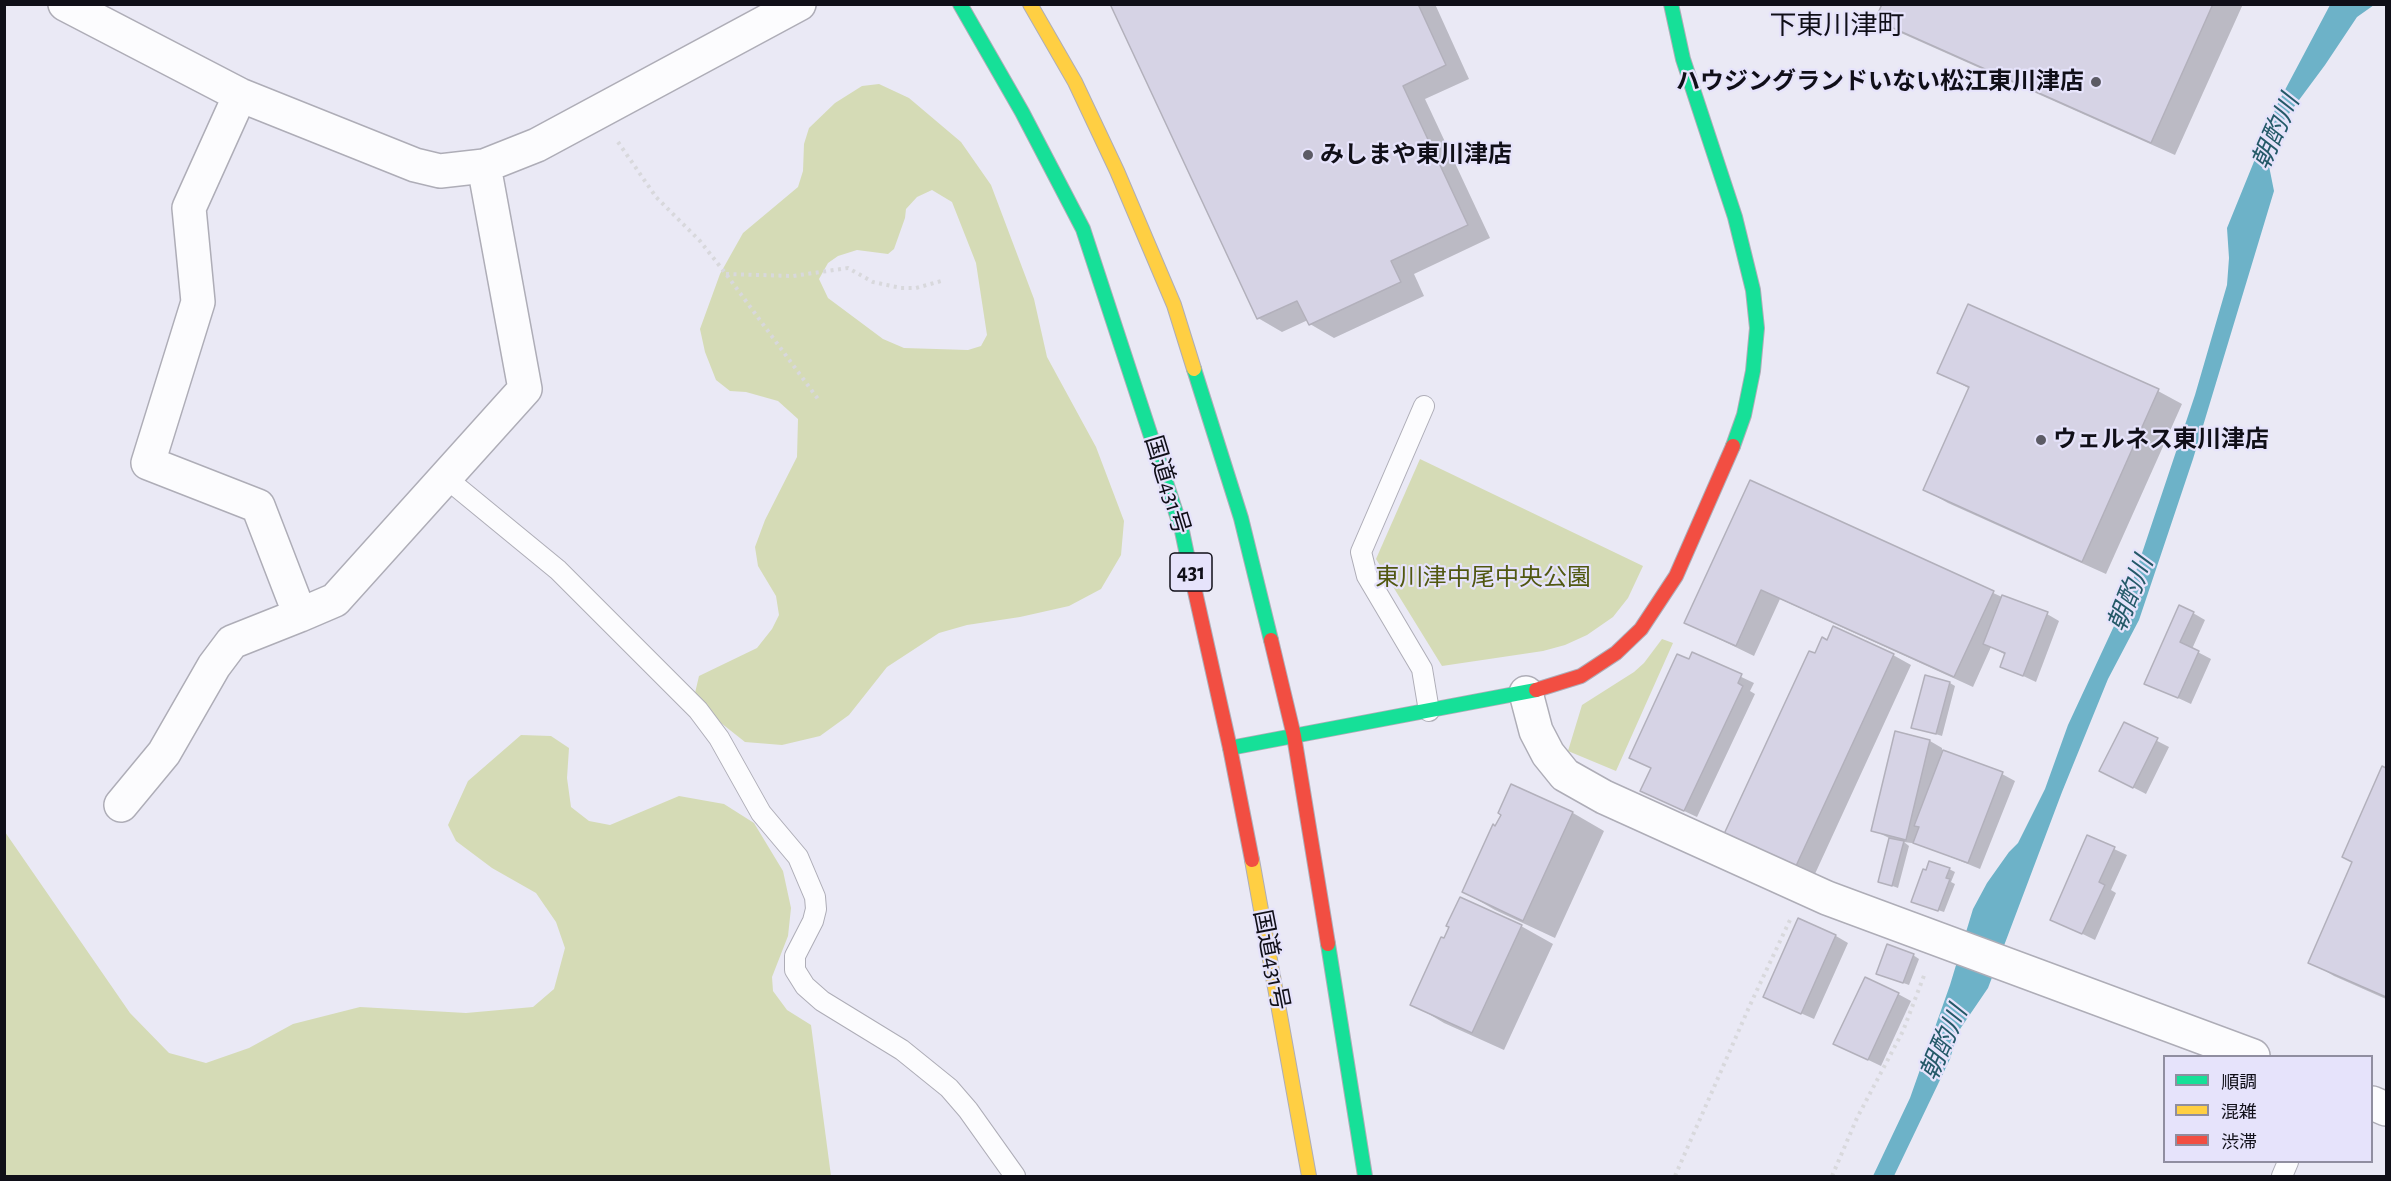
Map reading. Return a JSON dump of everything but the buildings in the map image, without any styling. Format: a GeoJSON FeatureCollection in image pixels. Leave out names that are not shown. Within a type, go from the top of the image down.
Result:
{"type":"FeatureCollection","features":[{"type":"Feature","properties":{"kind":"main road","name":"国道431号"},"geometry":{"type":"LineString","coordinates":[[960,4],[1022,112],[1083,230],[1182,531],[1230,748],[1278,998],[1309,1176]]}},
{"type":"Feature","properties":{"kind":"main road"},"geometry":{"type":"LineString","coordinates":[[1030,4],[1075,82],[1117,171],[1174,305],[1241,518],[1294,736],[1365,1176]]}},
{"type":"Feature","properties":{"kind":"main road"},"geometry":{"type":"LineString","coordinates":[[1230,748],[1526,693],[1581,675],[1616,653],[1641,629],[1676,576],[1729,458],[1746,404],[1753,371],[1757,327],[1753,290],[1735,217],[1683,59],[1671,4]]}},
{"type":"Feature","properties":{"kind":"street"},"geometry":{"type":"LineString","coordinates":[[65,4],[240,95],[415,165],[440,171],[484,166],[537,145],[799,4]]}},
{"type":"Feature","properties":{"kind":"street"},"geometry":{"type":"LineString","coordinates":[[240,95],[189,208],[198,302],[148,464],[258,506],[300,615]]}},
{"type":"Feature","properties":{"kind":"street"},"geometry":{"type":"LineString","coordinates":[[121,805],[164,753],[214,666],[232,642],[335,600],[525,389],[484,166]]}},
{"type":"Feature","properties":{"kind":"street"},"geometry":{"type":"LineString","coordinates":[[1526,693],[1536,731],[1548,754],[1565,775],[1604,797],[1805,888],[1945,943],[2250,1055]]}},
{"type":"Feature","properties":{"kind":"lane"},"geometry":{"type":"LineString","coordinates":[[1424,406],[1360,552],[1367,576],[1422,669],[1429,711]]}},
{"type":"Feature","properties":{"kind":"lane"},"geometry":{"type":"LineString","coordinates":[[446,478],[558,570],[698,710],[719,738],[761,813],[798,857],[815,897],[816,909],[813,921],[795,956],[795,970],[806,986],[822,1001],[902,1050],[949,1088],[968,1110],[1015,1176]]}},
{"type":"Feature","properties":{"kind":"path"},"geometry":{"type":"LineString","coordinates":[[600,113],[656,196],[700,241],[726,273],[818,399]]}},
{"type":"Feature","properties":{"kind":"path"},"geometry":{"type":"LineString","coordinates":[[726,273],[793,276],[848,268],[873,282],[901,288],[916,288],[945,280]]}},
{"type":"Feature","properties":{"kind":"path"},"geometry":{"type":"LineString","coordinates":[[1675,1176],[1750,1005],[1805,888]]}},
{"type":"Feature","properties":{"kind":"path"},"geometry":{"type":"LineString","coordinates":[[1832,1176],[1857,1118],[1902,1031],[1926,970]]}},
{"type":"Feature","properties":{"kind":"green space"},"geometry":{"type":"Polygon","coordinates":[[[879,84],[909,98],[961,142],[991,185],[1034,299],[1047,357],[1096,447],[1124,521],[1121,555],[1101,589],[1069,606],[1020,617],[967,625],[939,633],[887,667],[849,715],[820,736],[782,745],[745,742],[721,723],[695,693],[699,676],[757,648],[772,629],[779,615],[776,596],[758,566],[755,547],[765,520],[797,457],[798,419],[778,401],[746,392],[730,391],[716,380],[705,352],[700,329],[720,274],[743,233],[798,187],[803,171],[804,144],[809,128],[835,103],[862,86],[879,84]],[[932,190],[917,197],[906,209],[894,249],[888,254],[857,250],[838,256],[828,263],[819,279],[828,298],[883,339],[904,348],[968,350],[981,346],[987,335],[976,263],[952,202],[932,190]]]}},
{"type":"Feature","properties":{"kind":"green space","name":"東川津中尾中央公園"},"geometry":{"type":"Polygon","coordinates":[[[1420,459],[1643,566],[1628,598],[1613,617],[1587,635],[1565,645],[1543,651],[1442,666],[1376,559],[1420,459]]]}},
{"type":"Feature","properties":{"kind":"green space"},"geometry":{"type":"Polygon","coordinates":[[[1662,639],[1673,643],[1616,771],[1568,751],[1582,705],[1634,672],[1644,663],[1662,639]]]}},
{"type":"Feature","properties":{"kind":"green space"},"geometry":{"type":"Polygon","coordinates":[[[521,735],[551,736],[569,748],[567,778],[571,807],[589,821],[610,825],[679,796],[724,804],[754,823],[783,871],[791,908],[788,936],[772,977],[773,991],[787,1010],[811,1025],[831,1176],[5,1176],[5,832],[130,1013],[169,1053],[206,1063],[249,1048],[293,1024],[360,1007],[466,1013],[533,1007],[554,989],[565,948],[556,922],[536,893],[492,868],[456,841],[448,825],[468,781],[521,735]]]}},
{"type":"Feature","properties":{"kind":"water","name":"朝酌川"},"geometry":{"type":"Polygon","coordinates":[[[2330,5],[2374,5],[2357,17],[2282,123],[2270,145],[2268,161],[2274,191],[2193,459],[2139,620],[2108,679],[2062,792],[1988,988],[1958,1032],[1950,1059],[1894,1176],[1873,1176],[1910,1098],[1950,985],[1973,909],[1987,883],[2018,843],[2045,789],[2068,725],[2127,598],[2195,395],[2227,285],[2229,258],[2227,228],[2277,105],[2330,5]]]}},
{"type":"Feature","properties":{"kind":"traffic: fast"},"geometry":{"type":"LineString","coordinates":[[960,4],[1022,112],[1083,229],[1182,531],[1190,569]]}},
{"type":"Feature","properties":{"kind":"traffic: fast"},"geometry":{"type":"LineString","coordinates":[[1671,4],[1683,59],[1735,217],[1753,290],[1757,328],[1753,371],[1744,415],[1733,446]]}},
{"type":"Feature","properties":{"kind":"traffic: fast"},"geometry":{"type":"LineString","coordinates":[[1194,369],[1241,518],[1271,640]]}},
{"type":"Feature","properties":{"kind":"traffic: fast"},"geometry":{"type":"LineString","coordinates":[[1230,748],[1536,690]]}},
{"type":"Feature","properties":{"kind":"traffic: fast"},"geometry":{"type":"LineString","coordinates":[[1328,944],[1365,1176]]}},
{"type":"Feature","properties":{"kind":"traffic: slow"},"geometry":{"type":"LineString","coordinates":[[1030,4],[1075,82],[1117,171],[1174,305],[1194,369]]}},
{"type":"Feature","properties":{"kind":"traffic: slow"},"geometry":{"type":"LineString","coordinates":[[1252,860],[1309,1176]]}},
{"type":"Feature","properties":{"kind":"traffic: jam"},"geometry":{"type":"LineString","coordinates":[[1536,690],[1581,676],[1616,653],[1641,629],[1676,576],[1733,446]]}},
{"type":"Feature","properties":{"kind":"traffic: jam"},"geometry":{"type":"LineString","coordinates":[[1190,569],[1230,748],[1252,860]]}},
{"type":"Feature","properties":{"kind":"traffic: jam"},"geometry":{"type":"LineString","coordinates":[[1271,640],[1294,736],[1328,944]]}},
{"type":"Feature","properties":{"kind":"place","name":"ハウジングランドいない松江東川津店"},"geometry":{"type":"Point","coordinates":[2096,82]}},
{"type":"Feature","properties":{"kind":"place","name":"みしまや東川津店"},"geometry":{"type":"Point","coordinates":[1308,155]}},
{"type":"Feature","properties":{"kind":"place","name":"ウェルネス東川津店"},"geometry":{"type":"Point","coordinates":[2041,440]}},
{"type":"Feature","properties":{"kind":"district","name":"下東川津町"},"geometry":{"type":"Point","coordinates":[1837,26]}}]}
